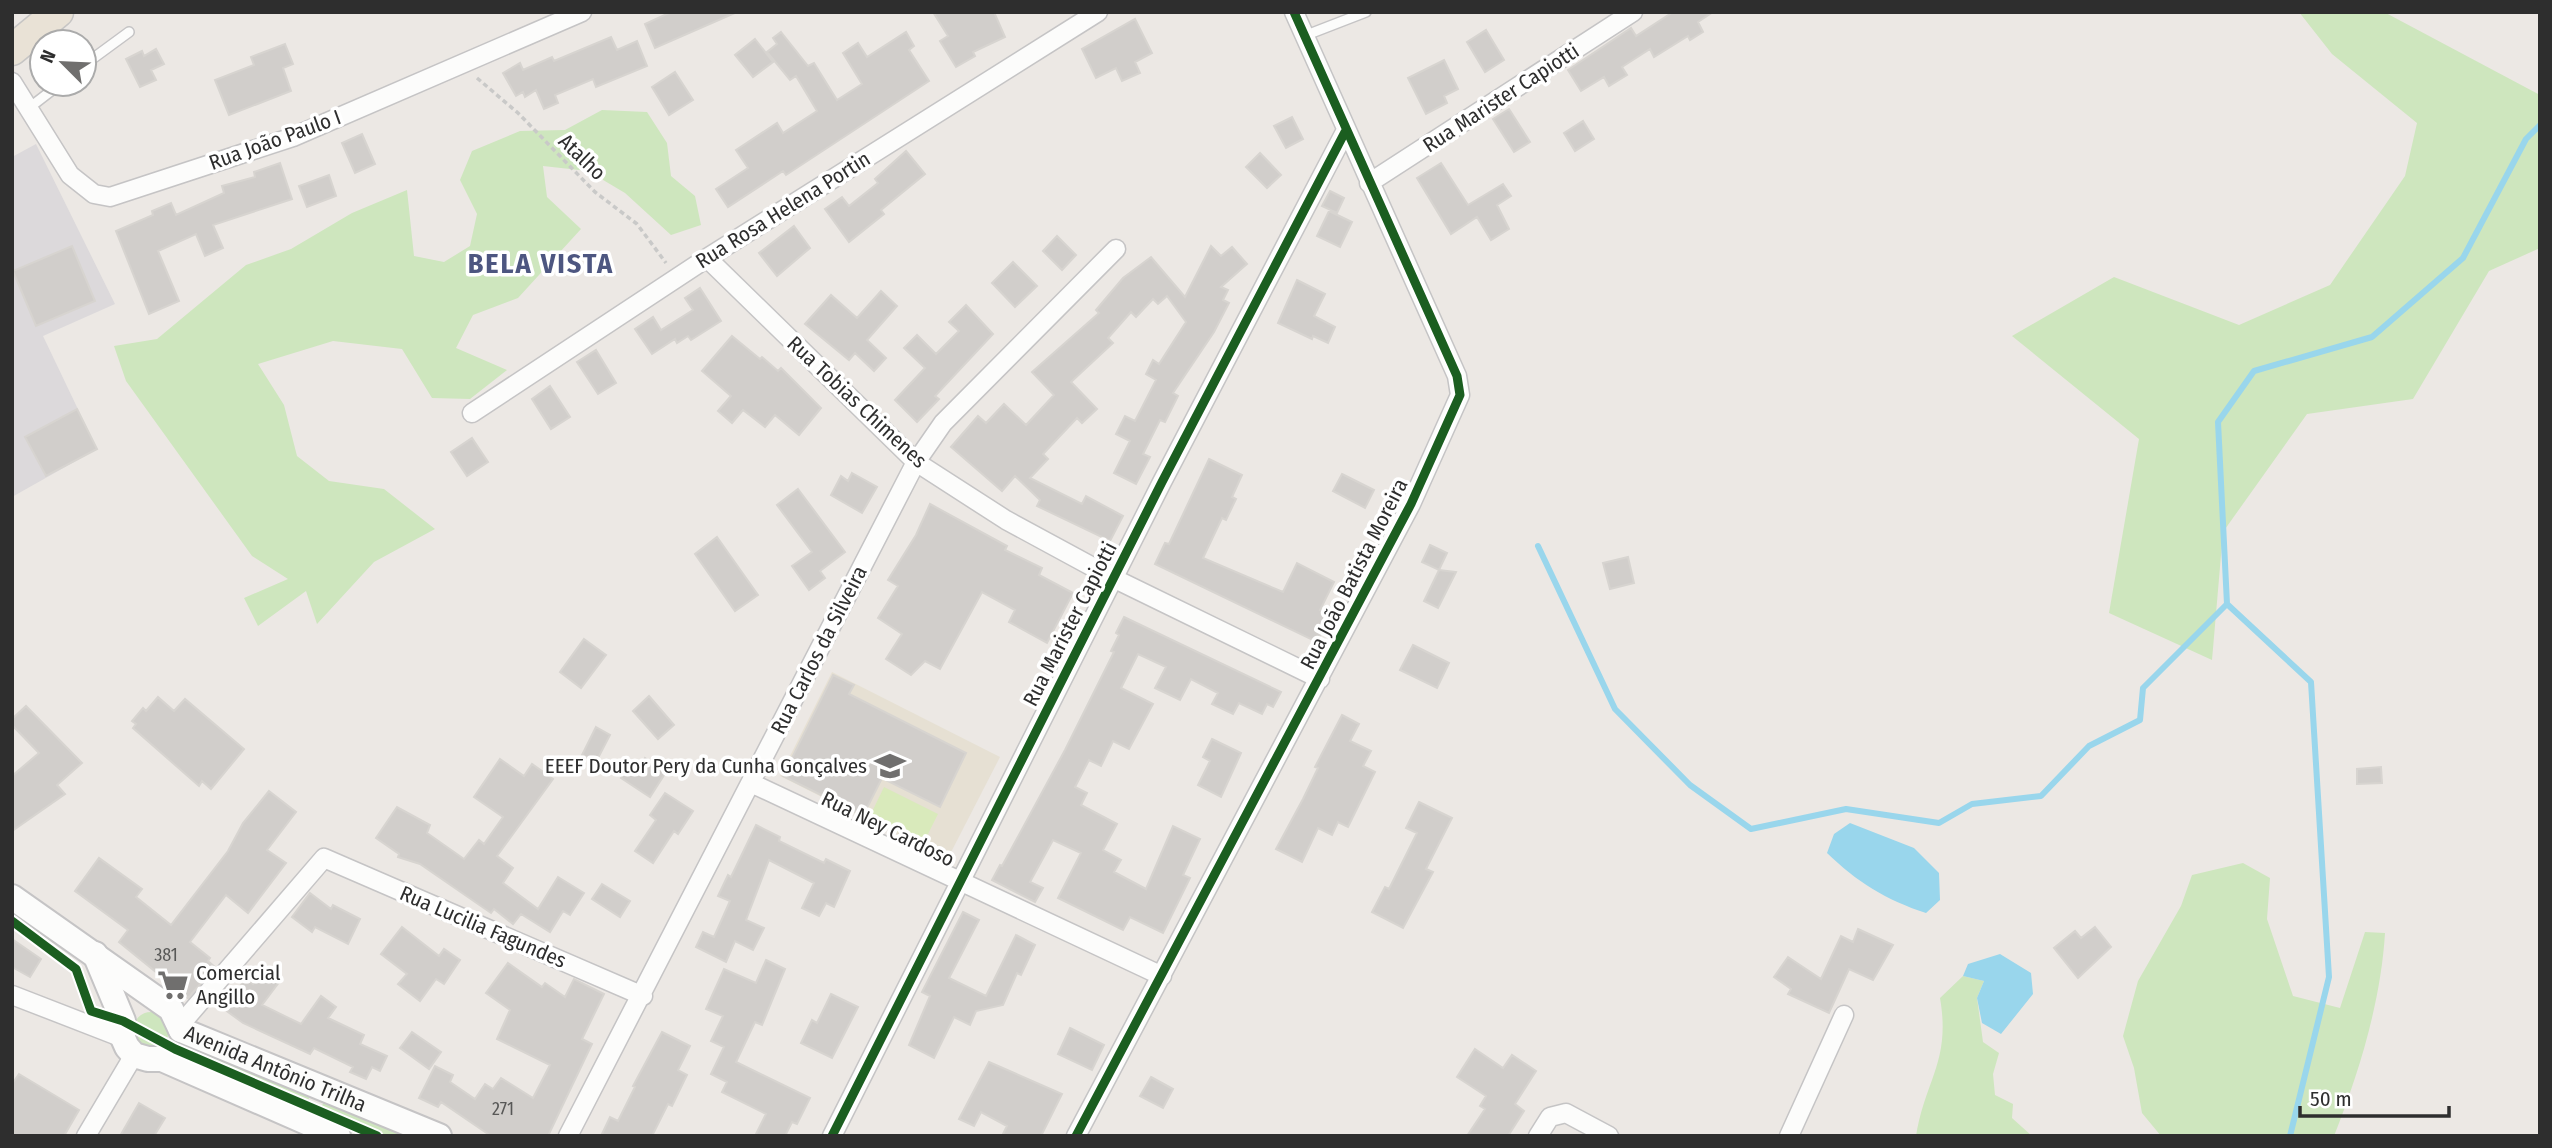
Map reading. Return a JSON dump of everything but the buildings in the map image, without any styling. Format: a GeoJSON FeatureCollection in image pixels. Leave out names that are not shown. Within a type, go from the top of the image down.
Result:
{"type":"FeatureCollection","features":[{"type":"Feature","properties":{"kind":"highway"},"geometry":{"type":"LineString","coordinates":[[21,43],[58,12]]}},
{"type":"Feature","properties":{"kind":"main road","name":"Avenida Antônio Trilha"},"geometry":{"type":"LineString","coordinates":[[12,897],[171,1009],[181,1027],[439,1136]]}},
{"type":"Feature","properties":{"kind":"main road"},"geometry":{"type":"LineString","coordinates":[[95,954],[127,1038]]}},
{"type":"Feature","properties":{"kind":"main road"},"geometry":{"type":"LineString","coordinates":[[127,1038],[138,1005],[158,1002]]}},
{"type":"Feature","properties":{"kind":"main road"},"geometry":{"type":"LineString","coordinates":[[162,1059],[175,1049],[181,1027]]}},
{"type":"Feature","properties":{"kind":"main road","name":"Avenida Antônio Trilha"},"geometry":{"type":"LineString","coordinates":[[127,1038],[148,1059],[162,1059],[338,1136]]}},
{"type":"Feature","properties":{"kind":"street","name":"Rua João Paulo I"},"geometry":{"type":"LineString","coordinates":[[12,82],[70,175],[94,194],[110,197],[293,137],[582,12]]}},
{"type":"Feature","properties":{"kind":"street","name":"Rua Rosa Helena Portin"},"geometry":{"type":"LineString","coordinates":[[472,413],[707,258],[1098,12]]}},
{"type":"Feature","properties":{"kind":"street","name":"Rua João Batista Moreira"},"geometry":{"type":"LineString","coordinates":[[1076,1136],[1411,504],[1460,395],[1457,376],[1345,132],[1294,12]]}},
{"type":"Feature","properties":{"kind":"street","name":"Rua Marister Capiotti"},"geometry":{"type":"LineString","coordinates":[[1368,183],[1633,12]]}},
{"type":"Feature","properties":{"kind":"street"},"geometry":{"type":"LineString","coordinates":[[12,70],[21,43]]}},
{"type":"Feature","properties":{"kind":"street","name":"Rua Marister Capiotti"},"geometry":{"type":"LineString","coordinates":[[832,1136],[1113,578],[1345,132]]}},
{"type":"Feature","properties":{"kind":"street","name":"Rua Carlos da Silveira"},"geometry":{"type":"LineString","coordinates":[[568,1136],[643,996],[915,462],[943,423],[1116,248]]}},
{"type":"Feature","properties":{"kind":"street","name":"Rua Tobias Chimenes"},"geometry":{"type":"LineString","coordinates":[[707,258],[915,462],[1006,520],[1113,578],[1320,679]]}},
{"type":"Feature","properties":{"kind":"street","name":"Rua Ney Cardoso"},"geometry":{"type":"LineString","coordinates":[[751,783],[1162,976]]}},
{"type":"Feature","properties":{"kind":"street","name":"Rua Lucilia Fagundes"},"geometry":{"type":"LineString","coordinates":[[181,1027],[324,858],[643,996]]}},
{"type":"Feature","properties":{"kind":"street"},"geometry":{"type":"LineString","coordinates":[[12,995],[127,1038],[86,1136]]}},
{"type":"Feature","properties":{"kind":"street"},"geometry":{"type":"LineString","coordinates":[[1789,1136],[1844,1015]]}},
{"type":"Feature","properties":{"kind":"street"},"geometry":{"type":"LineString","coordinates":[[1538,1136],[1550,1117],[1566,1113],[1609,1136]]}},
{"type":"Feature","properties":{"kind":"lane"},"geometry":{"type":"LineString","coordinates":[[1304,36],[1366,12]]}},
{"type":"Feature","properties":{"kind":"lane"},"geometry":{"type":"LineString","coordinates":[[98,55],[129,32]]}},
{"type":"Feature","properties":{"kind":"lane"},"geometry":{"type":"LineString","coordinates":[[29,108],[42,98]]}},
{"type":"Feature","properties":{"kind":"shaded area"},"geometry":{"type":"Polygon","coordinates":[[[36,144],[115,304],[43,336],[97,449],[12,497],[12,157],[36,144]]]}},
{"type":"Feature","properties":{"kind":"shaded area","name":"EEEF Doutor Pery da Cunha Gonçalves"},"geometry":{"type":"Polygon","coordinates":[[[832,672],[1000,757],[947,860],[780,776],[832,672]]]}},
{"type":"Feature","properties":{"kind":"green space"},"geometry":{"type":"Polygon","coordinates":[[[2299,12],[2384,12],[2540,95],[2540,248],[2489,271],[2413,399],[2307,414],[2223,532],[2212,660],[2109,613],[2139,439],[2012,336],[2114,277],[2239,325],[2330,285],[2405,176],[2417,123],[2332,54],[2299,12]]]}},
{"type":"Feature","properties":{"kind":"green space"},"geometry":{"type":"Polygon","coordinates":[[[602,110],[647,112],[667,143],[671,176],[695,196],[701,225],[671,235],[625,193],[588,171],[543,166],[547,197],[581,229],[518,298],[473,315],[456,348],[507,370],[470,399],[432,398],[402,349],[333,341],[258,364],[284,405],[297,456],[329,481],[384,489],[435,529],[374,562],[317,624],[306,591],[258,626],[244,598],[288,579],[252,556],[126,381],[114,346],[157,339],[246,265],[291,249],[352,213],[407,190],[414,256],[444,262],[470,246],[477,214],[460,180],[472,151],[520,131],[565,130],[602,110]]]}},
{"type":"Feature","properties":{"kind":"green space"},"geometry":{"type":"Polygon","coordinates":[[[884,787],[938,814],[923,844],[869,818],[884,787]]]}},
{"type":"Feature","properties":{"kind":"green space"},"geometry":{"type":"Polygon","coordinates":[[[2243,863],[2270,878],[2267,919],[2293,996],[2340,1008],[2365,932],[2385,933],[2374,1011],[2352,1087],[2334,1136],[2161,1136],[2142,1113],[2134,1068],[2123,1036],[2138,981],[2181,906],[2192,875],[2243,863]]]}},
{"type":"Feature","properties":{"kind":"green space"},"geometry":{"type":"Polygon","coordinates":[[[1963,976],[1984,981],[1977,998],[1983,1042],[1999,1053],[1993,1074],[1995,1095],[2013,1104],[2012,1118],[2032,1136],[1916,1136],[1940,1055],[1940,998],[1963,976]]]}},
{"type":"Feature","properties":{"kind":"green space"},"geometry":{"type":"Polygon","coordinates":[[[151,1012],[163,1018],[169,1030],[163,1042],[151,1048],[139,1042],[133,1030],[139,1018],[151,1012]]]}},
{"type":"Feature","properties":{"kind":"green space"},"geometry":{"type":"Polygon","coordinates":[[[189,1045],[310,1096],[307,1103],[186,1052],[189,1045]]]}},
{"type":"Feature","properties":{"kind":"green space"},"geometry":{"type":"Polygon","coordinates":[[[324,1102],[405,1136],[383,1136],[320,1109],[324,1102]]]}},
{"type":"Feature","properties":{"kind":"water"},"geometry":{"type":"Polygon","coordinates":[[[1850,823],[1914,848],[1939,873],[1940,900],[1926,913],[1911,908],[1873,889],[1838,863],[1827,853],[1834,834],[1850,823]]]}},
{"type":"Feature","properties":{"kind":"water"},"geometry":{"type":"Polygon","coordinates":[[[2000,954],[2031,973],[2033,994],[2001,1034],[1982,1023],[1977,998],[1984,981],[1963,976],[1968,964],[2000,954]]]}},
{"type":"Feature","properties":{"kind":"waterway"},"geometry":{"type":"LineString","coordinates":[[1538,546],[1615,709],[1690,785],[1751,829],[1846,809],[1939,823],[1972,804],[2041,796],[2089,746],[2140,720],[2143,688],[2227,604],[2218,422],[2254,371],[2372,337],[2463,258],[2526,139],[2540,125]]}},
{"type":"Feature","properties":{"kind":"waterway"},"geometry":{"type":"LineString","coordinates":[[2227,604],[2311,682],[2329,977],[2290,1136]]}},
{"type":"Feature","properties":{"kind":"cycle path"},"geometry":{"type":"LineString","coordinates":[[1076,1136],[1411,504],[1460,395],[1457,376],[1294,12]]}},
{"type":"Feature","properties":{"kind":"cycle path"},"geometry":{"type":"LineString","coordinates":[[832,1136],[1162,482],[1345,132]]}},
{"type":"Feature","properties":{"kind":"cycle path"},"geometry":{"type":"LineString","coordinates":[[12,921],[76,969],[91,1011],[123,1021],[175,1049],[377,1136]]}},
{"type":"Feature","properties":{"kind":"place","name":"EEEF Doutor Pery da Cunha Gonçalves"},"geometry":{"type":"Point","coordinates":[890,766]}},
{"type":"Feature","properties":{"kind":"place","name":"Comercial Angillo"},"geometry":{"type":"Point","coordinates":[173,985]}},
{"type":"Feature","properties":{"kind":"district","name":"BELA VISTA"},"geometry":{"type":"Point","coordinates":[541,263]}}]}
